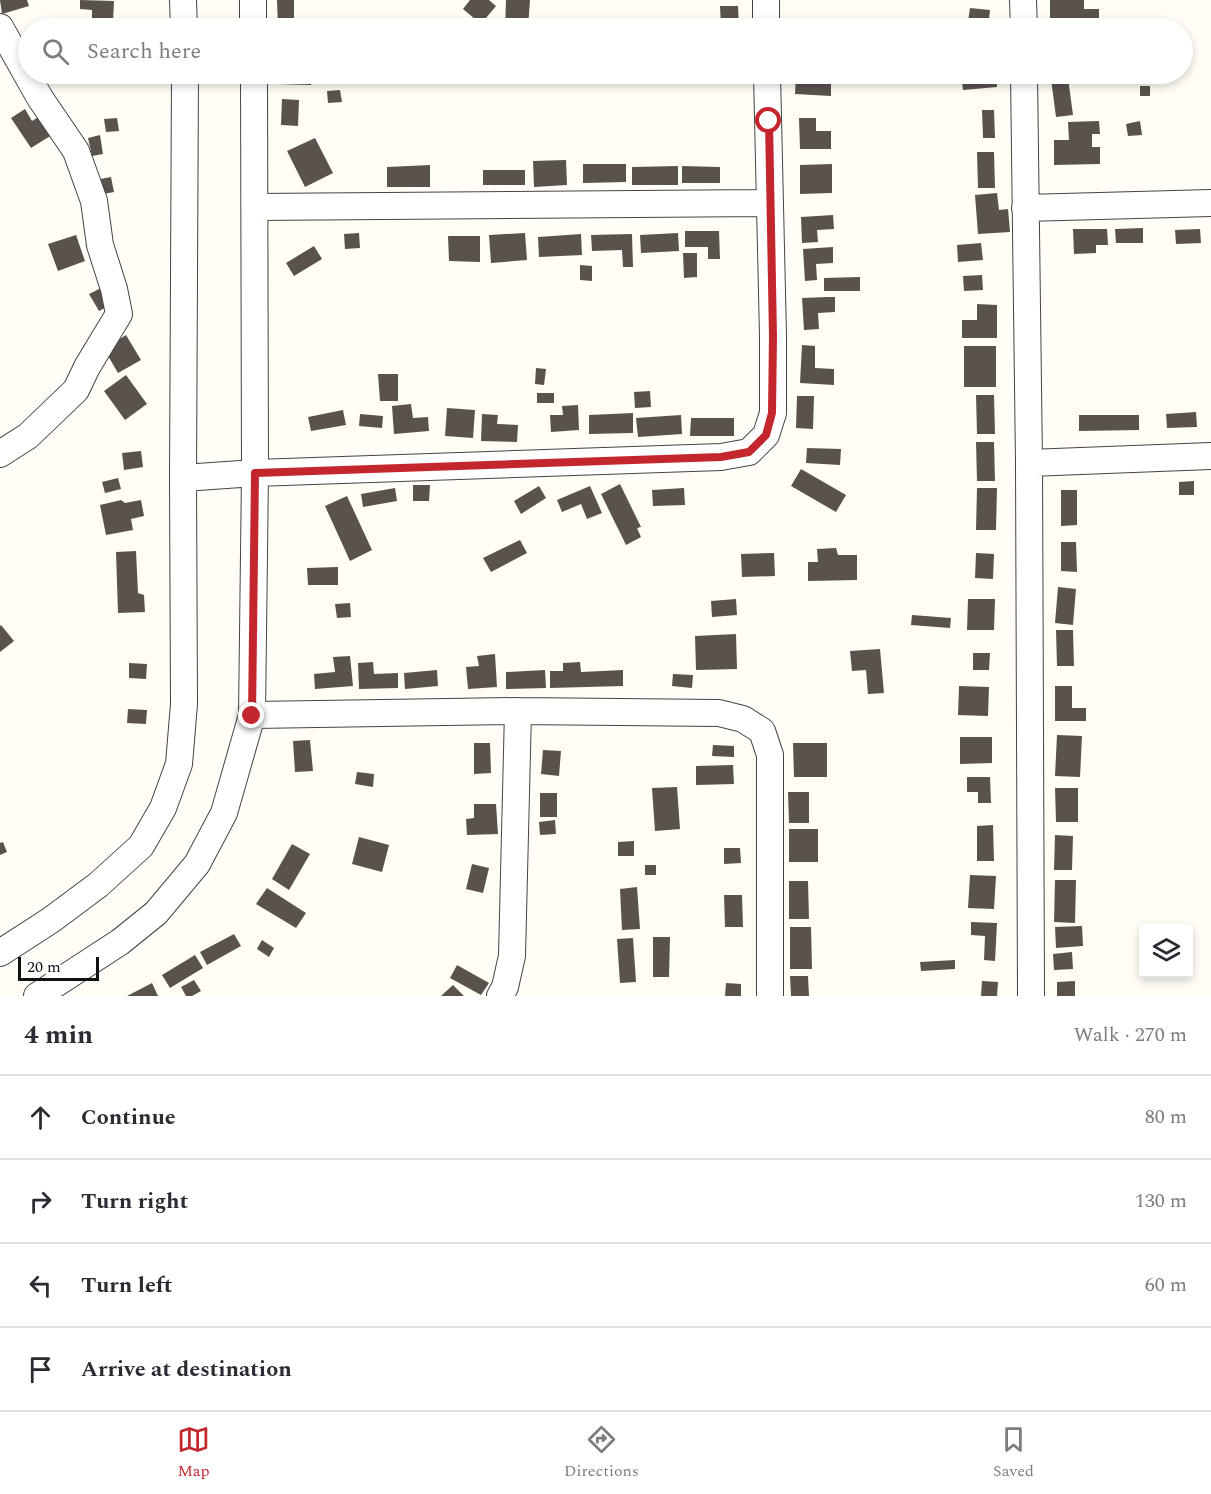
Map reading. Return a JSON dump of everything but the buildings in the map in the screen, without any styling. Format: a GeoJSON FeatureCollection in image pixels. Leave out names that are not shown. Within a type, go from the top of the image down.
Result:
{"type":"FeatureCollection","features":[{"type":"Feature","properties":{"kind":"street"},"geometry":{"type":"LineString","coordinates":[[183,0],[184,18]]}},
{"type":"Feature","properties":{"kind":"street"},"geometry":{"type":"LineString","coordinates":[[253,0],[254,18]]}},
{"type":"Feature","properties":{"kind":"street"},"geometry":{"type":"LineString","coordinates":[[766,0],[766,18]]}},
{"type":"Feature","properties":{"kind":"street"},"geometry":{"type":"LineString","coordinates":[[1023,0],[1024,18]]}},
{"type":"Feature","properties":{"kind":"street"},"geometry":{"type":"LineString","coordinates":[[0,27],[18,59]]}},
{"type":"Feature","properties":{"kind":"street"},"geometry":{"type":"LineString","coordinates":[[0,454],[28,436],[76,390],[119,314],[114,289],[100,245],[94,201],[76,150],[32,84]]}},
{"type":"Feature","properties":{"kind":"street"},"geometry":{"type":"LineString","coordinates":[[0,952],[51,920],[141,846],[163,808],[179,764],[184,704],[184,84]]}},
{"type":"Feature","properties":{"kind":"street"},"geometry":{"type":"LineString","coordinates":[[37,996],[120,942],[156,913],[197,864],[224,813],[252,716],[256,207],[254,84]]}},
{"type":"Feature","properties":{"kind":"street"},"geometry":{"type":"LineString","coordinates":[[183,478],[255,473],[721,457],[749,452],[766,435],[772,413],[773,336],[767,84]]}},
{"type":"Feature","properties":{"kind":"street"},"geometry":{"type":"LineString","coordinates":[[1024,84],[1029,464],[1031,996]]}},
{"type":"Feature","properties":{"kind":"street"},"geometry":{"type":"LineString","coordinates":[[256,207],[769,203]]}},
{"type":"Feature","properties":{"kind":"street"},"geometry":{"type":"LineString","coordinates":[[1025,208],[1211,203]]}},
{"type":"Feature","properties":{"kind":"street"},"geometry":{"type":"LineString","coordinates":[[1029,464],[1211,456]]}},
{"type":"Feature","properties":{"kind":"street"},"geometry":{"type":"LineString","coordinates":[[252,716],[518,711],[719,713],[743,719],[762,731],[770,755],[770,996]]}},
{"type":"Feature","properties":{"kind":"street"},"geometry":{"type":"LineString","coordinates":[[500,996],[505,987],[512,956],[518,711]]}},
{"type":"Feature","properties":{"kind":"route"},"geometry":{"type":"LineString","coordinates":[[252,716],[255,473],[721,457],[749,452],[766,435],[772,413],[773,336],[769,121]]}}]}
